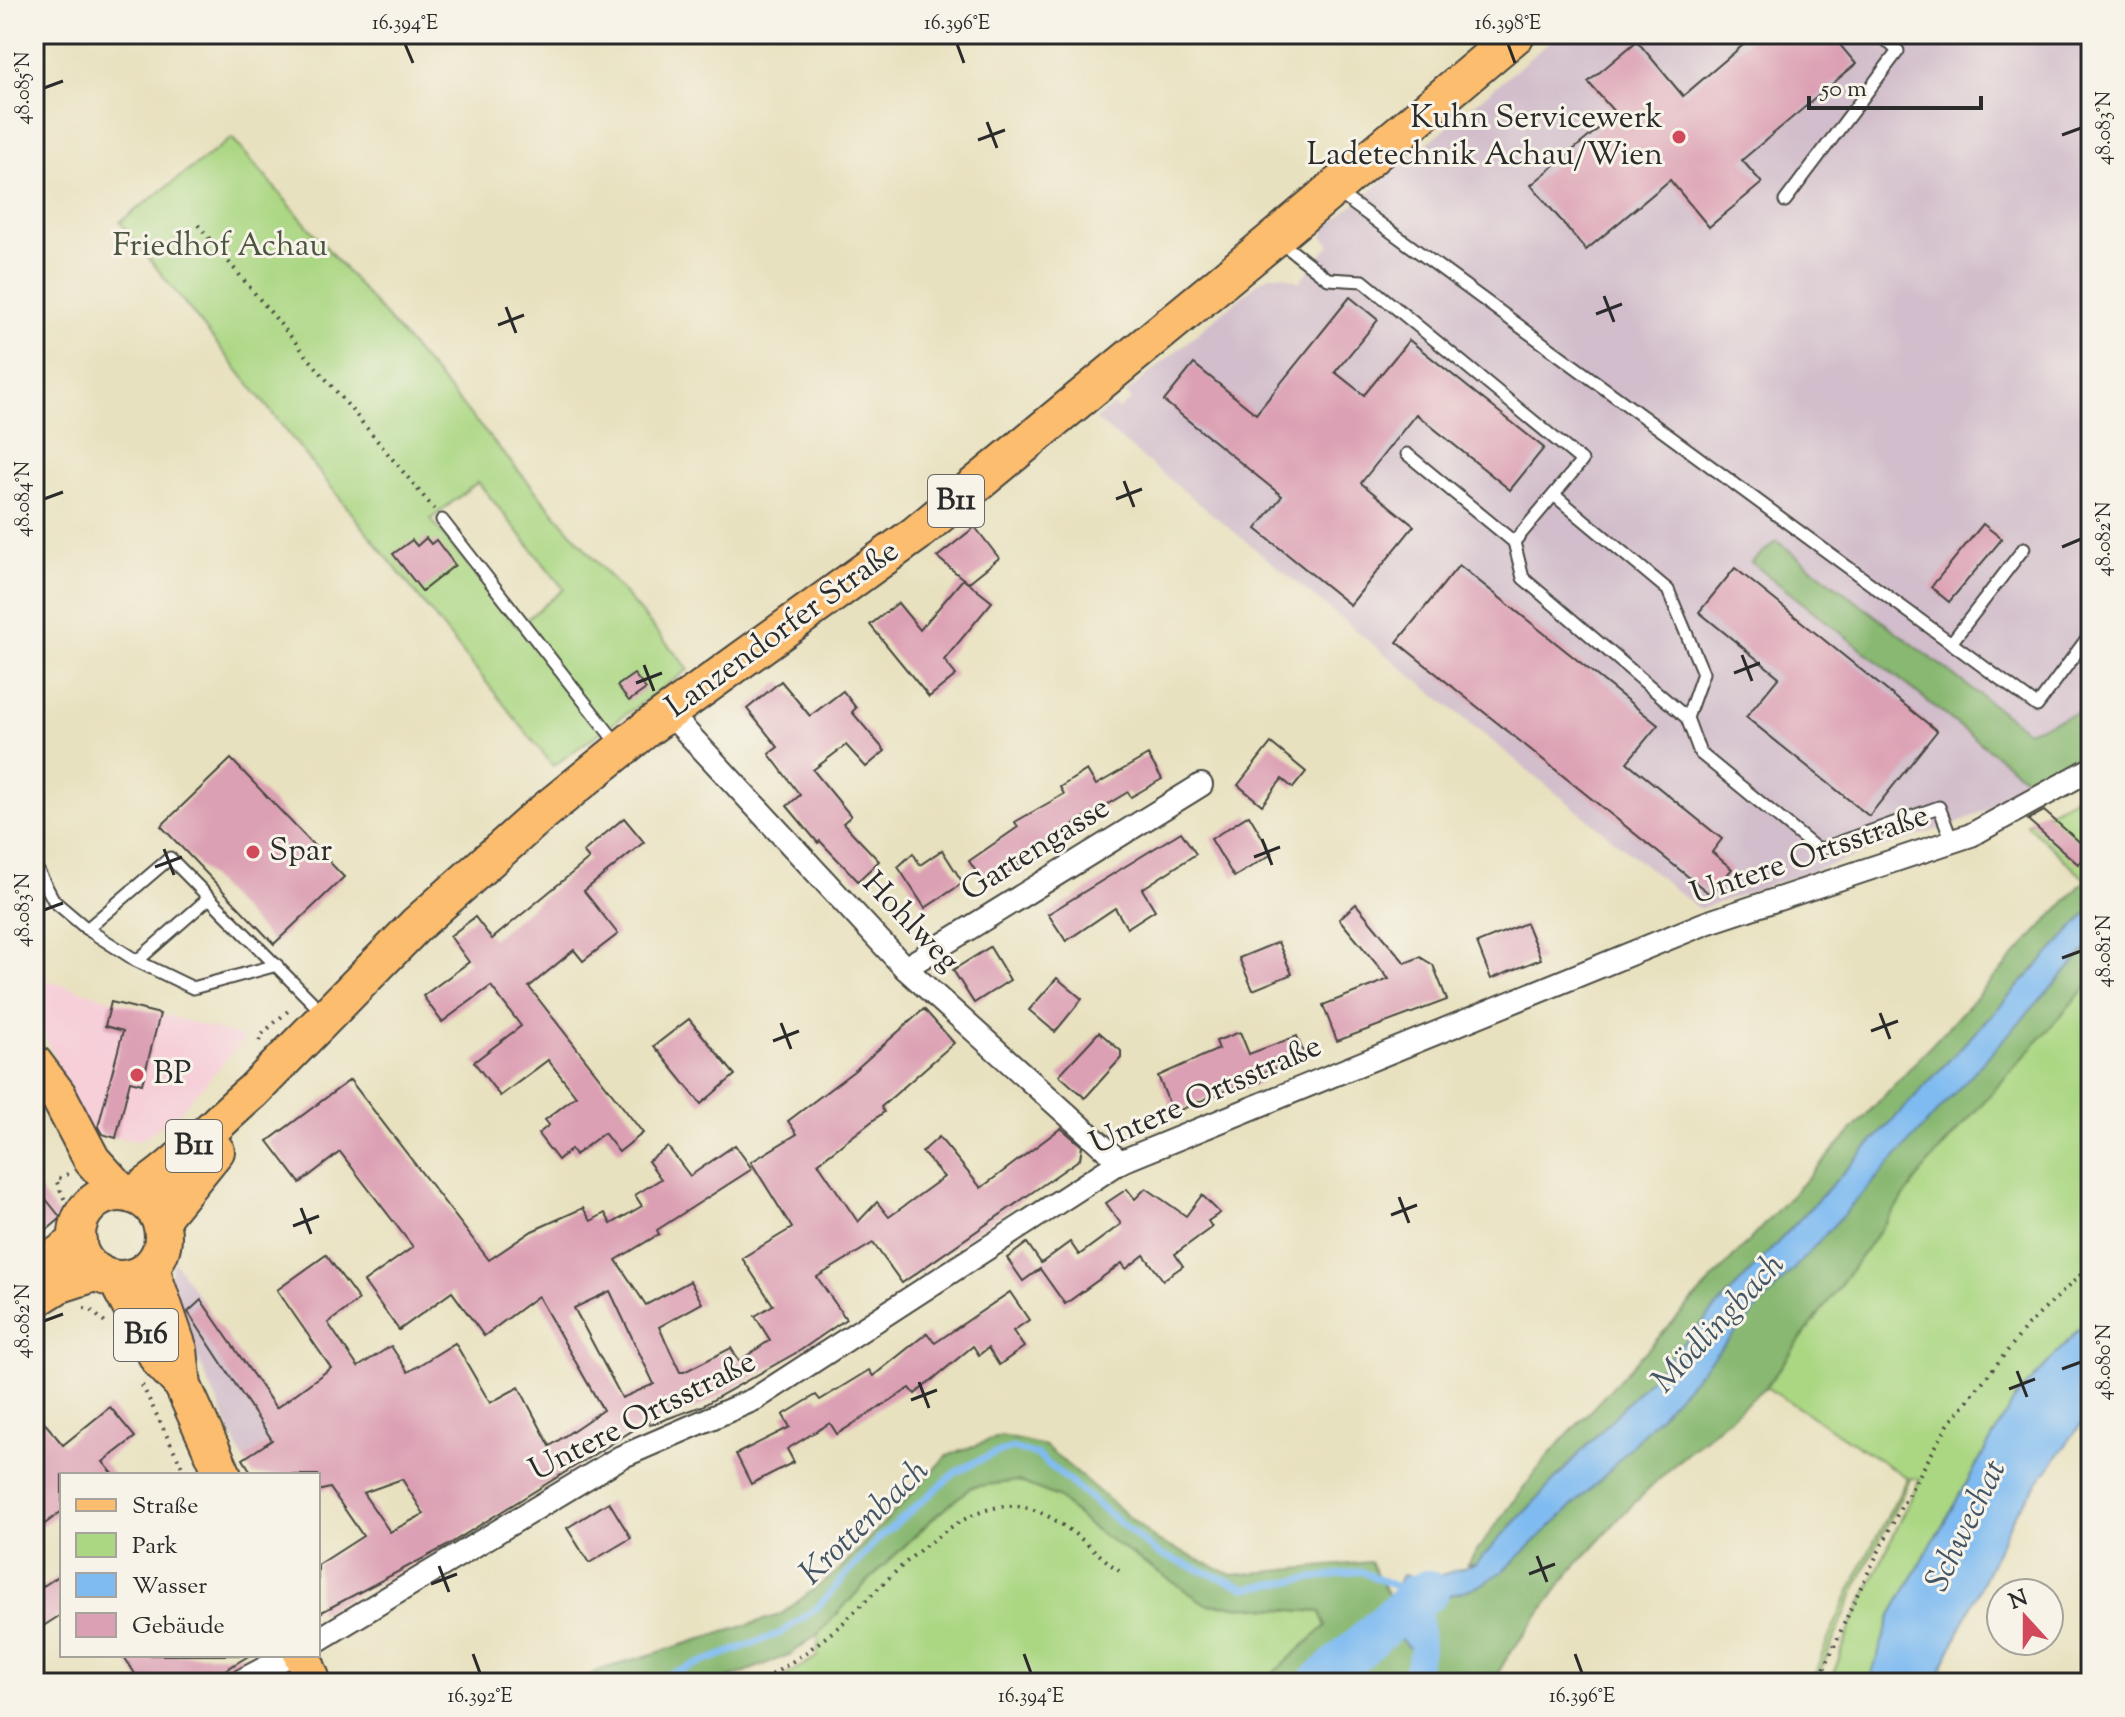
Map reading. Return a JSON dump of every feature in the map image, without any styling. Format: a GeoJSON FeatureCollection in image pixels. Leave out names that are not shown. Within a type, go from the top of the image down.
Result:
{"type":"FeatureCollection","features":[{"type":"Feature","properties":{"kind":"main road","name":"Lanzendorfer Straße"},"geometry":{"type":"LineString","coordinates":[[252,1092],[416,925],[535,819],[621,748],[916,534],[1517,34]]}},
{"type":"Feature","properties":{"kind":"main road"},"geometry":{"type":"LineString","coordinates":[[34,1063],[58,1095],[92,1160],[127,1194]]}},
{"type":"Feature","properties":{"kind":"main road"},"geometry":{"type":"LineString","coordinates":[[34,1088],[88,1207],[79,1223],[78,1241],[82,1256],[107,1276]]}},
{"type":"Feature","properties":{"kind":"main road","name":"B11"},"geometry":{"type":"LineString","coordinates":[[88,1207],[103,1197],[127,1194],[173,1168],[252,1092]]}},
{"type":"Feature","properties":{"kind":"main road","name":"B11"},"geometry":{"type":"LineString","coordinates":[[127,1194],[152,1207],[160,1220],[234,1128],[252,1092]]}},
{"type":"Feature","properties":{"kind":"main road"},"geometry":{"type":"LineString","coordinates":[[42,1286],[107,1276],[135,1276],[152,1265],[162,1244],[160,1220]]}},
{"type":"Feature","properties":{"kind":"main road"},"geometry":{"type":"LineString","coordinates":[[42,1286],[78,1241]]}},
{"type":"Feature","properties":{"kind":"main road","name":"B16"},"geometry":{"type":"LineString","coordinates":[[152,1265],[179,1350],[183,1386],[222,1473]]}},
{"type":"Feature","properties":{"kind":"main road","name":"B16"},"geometry":{"type":"LineString","coordinates":[[107,1276],[159,1360],[183,1386]]}},
{"type":"Feature","properties":{"kind":"main road"},"geometry":{"type":"LineString","coordinates":[[303,1657],[313,1683]]}},
{"type":"Feature","properties":{"kind":"street","name":"Hohlweg"},"geometry":{"type":"LineString","coordinates":[[669,713],[905,968],[1120,1162]]}},
{"type":"Feature","properties":{"kind":"street","name":"Untere Ortsstraße"},"geometry":{"type":"LineString","coordinates":[[320,1639],[621,1457],[755,1399],[1120,1162],[1706,923],[1971,835],[2091,769]]}},
{"type":"Feature","properties":{"kind":"street","name":"Gartengasse"},"geometry":{"type":"LineString","coordinates":[[905,968],[1201,785]]}},
{"type":"Feature","properties":{"kind":"street"},"geometry":{"type":"LineString","coordinates":[[237,1683],[286,1657]]}},
{"type":"Feature","properties":{"kind":"lane"},"geometry":{"type":"LineString","coordinates":[[1785,201],[1898,51],[1879,34]]}},
{"type":"Feature","properties":{"kind":"lane"},"geometry":{"type":"LineString","coordinates":[[1333,189],[2037,706],[2091,633]]}},
{"type":"Feature","properties":{"kind":"lane"},"geometry":{"type":"LineString","coordinates":[[1275,238],[1328,279],[1363,281],[1582,461],[1514,542]]}},
{"type":"Feature","properties":{"kind":"lane"},"geometry":{"type":"LineString","coordinates":[[1407,454],[1514,542],[1523,578],[1687,718],[1700,753],[1818,850],[1939,807],[1952,841]]}},
{"type":"Feature","properties":{"kind":"lane"},"geometry":{"type":"LineString","coordinates":[[1554,495],[1668,590],[1703,673],[1687,718]]}},
{"type":"Feature","properties":{"kind":"lane"},"geometry":{"type":"LineString","coordinates":[[442,520],[621,748]]}},
{"type":"Feature","properties":{"kind":"lane"},"geometry":{"type":"LineString","coordinates":[[1951,643],[2024,548]]}},
{"type":"Feature","properties":{"kind":"lane"},"geometry":{"type":"LineString","coordinates":[[87,929],[170,858],[326,1017]]}},
{"type":"Feature","properties":{"kind":"lane"},"geometry":{"type":"LineString","coordinates":[[34,870],[38,871],[54,901],[87,929],[137,961],[193,988],[277,965]]}},
{"type":"Feature","properties":{"kind":"lane"},"geometry":{"type":"LineString","coordinates":[[137,961],[209,898]]}},
{"type":"Feature","properties":{"kind":"path"},"geometry":{"type":"LineString","coordinates":[[198,225],[442,520]]}},
{"type":"Feature","properties":{"kind":"path"},"geometry":{"type":"LineString","coordinates":[[1818,1683],[1900,1509],[1948,1425],[2028,1325],[2091,1265]]}},
{"type":"Feature","properties":{"kind":"path"},"geometry":{"type":"LineString","coordinates":[[42,1286],[70,1306],[90,1309],[107,1325]]}},
{"type":"Feature","properties":{"kind":"path"},"geometry":{"type":"LineString","coordinates":[[141,1385],[185,1473]]}},
{"type":"Feature","properties":{"kind":"path"},"geometry":{"type":"LineString","coordinates":[[758,1683],[799,1659],[842,1623],[917,1551],[953,1526],[996,1508],[1022,1507],[1056,1521],[1119,1571]]}},
{"type":"Feature","properties":{"kind":"shaded area"},"geometry":{"type":"Polygon","coordinates":[[[1559,34],[2091,34],[2091,708],[2027,731],[1778,542],[1751,562],[2034,785],[1963,821],[1699,909],[1095,419],[1113,405],[1118,410],[1131,399],[1126,393],[1259,282],[1271,275],[1283,275],[1299,282],[1330,245],[1324,238],[1324,229],[1559,34]]]}},
{"type":"Feature","properties":{"kind":"shaded area","name":"BP"},"geometry":{"type":"Polygon","coordinates":[[[34,977],[245,1038],[179,1113],[139,1141],[88,1133],[34,1011],[34,977]]]}},
{"type":"Feature","properties":{"kind":"shaded area"},"geometry":{"type":"Polygon","coordinates":[[[174,1261],[290,1428],[243,1459],[171,1298],[170,1278],[174,1261]]]}},
{"type":"Feature","properties":{"kind":"green space","name":"Friedhof Achau"},"geometry":{"type":"Polygon","coordinates":[[[232,138],[689,669],[553,766],[120,222],[232,138]],[[478,482],[431,519],[517,627],[564,589],[478,482]]]}},
{"type":"Feature","properties":{"kind":"green space"},"geometry":{"type":"Polygon","coordinates":[[[1777,541],[2027,731],[2091,708],[2091,752],[2034,785],[1751,562],[1777,541]]]}},
{"type":"Feature","properties":{"kind":"green space"},"geometry":{"type":"Polygon","coordinates":[[[2091,789],[2091,874],[2086,880],[2026,824],[2091,789]]]}},
{"type":"Feature","properties":{"kind":"green space"},"geometry":{"type":"Polygon","coordinates":[[[2091,874],[2091,909],[1476,1564],[1467,1564],[1548,1456],[2091,874]]]}},
{"type":"Feature","properties":{"kind":"green space"},"geometry":{"type":"Polygon","coordinates":[[[2091,944],[2091,970],[2087,986],[1928,1164],[1766,1387],[1678,1461],[1625,1512],[1572,1570],[1508,1656],[1492,1683],[1262,1683],[1326,1626],[1320,1612],[1206,1604],[1088,1525],[1058,1497],[1018,1481],[971,1487],[934,1517],[819,1633],[791,1654],[717,1683],[579,1683],[597,1671],[780,1615],[838,1571],[947,1456],[1001,1436],[1045,1446],[1157,1541],[1232,1575],[1370,1562],[1390,1598],[1379,1621],[1425,1616],[1447,1596],[1479,1586],[2091,944]]]}},
{"type":"Feature","properties":{"kind":"green space"},"geometry":{"type":"Polygon","coordinates":[[[2091,970],[2091,1316],[2014,1400],[1891,1615],[1869,1683],[1830,1683],[1851,1626],[1920,1479],[1911,1478],[1904,1491],[1858,1583],[1815,1683],[1811,1683],[1856,1579],[1908,1478],[1766,1387],[1928,1164],[2087,986],[2091,970]]]}},
{"type":"Feature","properties":{"kind":"green space"},"geometry":{"type":"Polygon","coordinates":[[[1018,1481],[1058,1497],[1088,1525],[1206,1604],[1320,1612],[1326,1626],[1262,1683],[773,1683],[817,1657],[819,1633],[867,1582],[971,1487],[1018,1481]]]}},
{"type":"Feature","properties":{"kind":"water"},"geometry":{"type":"Polygon","coordinates":[[[2091,909],[2091,944],[1607,1473],[1505,1570],[1479,1586],[1447,1596],[1425,1616],[1426,1638],[1411,1649],[1379,1621],[1402,1575],[1429,1579],[1476,1564],[2091,909]]]}},
{"type":"Feature","properties":{"kind":"water","name":"Schwechat"},"geometry":{"type":"Polygon","coordinates":[[[2091,1316],[2091,1411],[2014,1515],[1935,1683],[1869,1683],[1891,1615],[2014,1400],[2091,1316]]]}},
{"type":"Feature","properties":{"kind":"building","name":"Kuhn Servicewerk Ladetechnik Achau/Wien"},"geometry":{"type":"Polygon","coordinates":[[[1756,34],[1831,34],[1856,64],[1742,160],[1762,183],[1709,227],[1670,180],[1586,250],[1531,185],[1616,114],[1588,82],[1637,41],[1683,96],[1756,34]]]}},
{"type":"Feature","properties":{"kind":"building"},"geometry":{"type":"Polygon","coordinates":[[[1350,297],[1378,320],[1335,372],[1364,395],[1409,340],[1544,448],[1510,490],[1416,414],[1361,483],[1414,526],[1350,605],[1256,529],[1282,496],[1164,401],[1194,364],[1256,414],[1350,297]]]}},
{"type":"Feature","properties":{"kind":"building"},"geometry":{"type":"Polygon","coordinates":[[[1983,524],[2002,539],[1949,602],[1931,587],[1983,524]]]}},
{"type":"Feature","properties":{"kind":"building"},"geometry":{"type":"Polygon","coordinates":[[[975,527],[999,558],[968,583],[937,557],[975,527]]]}},
{"type":"Feature","properties":{"kind":"building"},"geometry":{"type":"Polygon","coordinates":[[[426,538],[431,544],[436,540],[455,565],[422,591],[393,554],[412,540],[417,546],[426,538]]]}},
{"type":"Feature","properties":{"kind":"building"},"geometry":{"type":"Polygon","coordinates":[[[1459,565],[1658,725],[1627,762],[1722,839],[1712,852],[1732,869],[1711,895],[1397,642],[1459,565]]]}},
{"type":"Feature","properties":{"kind":"building"},"geometry":{"type":"Polygon","coordinates":[[[1735,568],[1937,731],[1869,816],[1746,717],[1779,677],[1699,612],[1735,568]]]}},
{"type":"Feature","properties":{"kind":"building"},"geometry":{"type":"Polygon","coordinates":[[[963,579],[992,602],[944,660],[956,675],[929,697],[870,625],[898,603],[920,630],[963,579]]]}},
{"type":"Feature","properties":{"kind":"building"},"geometry":{"type":"Polygon","coordinates":[[[634,674],[646,689],[629,701],[617,686],[634,674]]]}},
{"type":"Feature","properties":{"kind":"building"},"geometry":{"type":"Polygon","coordinates":[[[781,681],[810,716],[843,691],[856,708],[852,712],[885,751],[866,767],[846,745],[813,770],[851,816],[843,823],[879,861],[858,881],[820,841],[818,843],[787,806],[800,795],[769,754],[778,747],[747,709],[781,681]]]}},
{"type":"Feature","properties":{"kind":"building"},"geometry":{"type":"Polygon","coordinates":[[[1271,743],[1306,772],[1293,788],[1282,779],[1262,805],[1238,785],[1271,743]]]}},
{"type":"Feature","properties":{"kind":"building"},"geometry":{"type":"Polygon","coordinates":[[[1148,755],[1162,779],[1131,797],[1128,792],[1064,830],[1016,862],[1019,866],[987,888],[969,861],[1018,827],[1015,822],[1064,794],[1060,787],[1087,770],[1096,785],[1148,755]]]}},
{"type":"Feature","properties":{"kind":"building","name":"Spar"},"geometry":{"type":"Polygon","coordinates":[[[231,759],[344,877],[274,944],[161,826],[231,759]]]}},
{"type":"Feature","properties":{"kind":"building"},"geometry":{"type":"Polygon","coordinates":[[[2044,811],[2090,851],[2078,864],[2028,820],[2044,811]]]}},
{"type":"Feature","properties":{"kind":"building"},"geometry":{"type":"Polygon","coordinates":[[[1249,815],[1272,854],[1234,877],[1211,839],[1249,815]]]}},
{"type":"Feature","properties":{"kind":"building"},"geometry":{"type":"Polygon","coordinates":[[[624,818],[644,842],[584,891],[618,934],[583,961],[574,950],[529,987],[643,1133],[619,1152],[604,1133],[575,1155],[571,1149],[558,1160],[538,1134],[549,1125],[545,1120],[576,1096],[548,1060],[500,1096],[474,1062],[521,1026],[491,986],[442,1022],[423,996],[469,962],[450,936],[475,917],[492,939],[589,859],[583,852],[624,818]]]}},
{"type":"Feature","properties":{"kind":"building"},"geometry":{"type":"Polygon","coordinates":[[[1181,832],[1196,854],[1142,889],[1155,910],[1127,928],[1115,908],[1066,941],[1048,914],[1181,832]]]}},
{"type":"Feature","properties":{"kind":"building"},"geometry":{"type":"Polygon","coordinates":[[[942,850],[963,883],[925,908],[898,867],[913,853],[920,865],[942,850]]]}},
{"type":"Feature","properties":{"kind":"building"},"geometry":{"type":"Polygon","coordinates":[[[1356,904],[1405,963],[1420,957],[1433,965],[1447,1000],[1337,1041],[1323,1005],[1389,979],[1339,919],[1356,904]]]}},
{"type":"Feature","properties":{"kind":"building"},"geometry":{"type":"Polygon","coordinates":[[[1526,923],[1541,959],[1491,979],[1477,943],[1526,923]]]}},
{"type":"Feature","properties":{"kind":"building"},"geometry":{"type":"Polygon","coordinates":[[[1278,942],[1292,974],[1253,990],[1239,958],[1278,942]]]}},
{"type":"Feature","properties":{"kind":"building"},"geometry":{"type":"Polygon","coordinates":[[[990,947],[1010,980],[974,1003],[953,970],[990,947]]]}},
{"type":"Feature","properties":{"kind":"building"},"geometry":{"type":"Polygon","coordinates":[[[1057,978],[1082,999],[1055,1032],[1029,1010],[1057,978]]]}},
{"type":"Feature","properties":{"kind":"building"},"geometry":{"type":"Polygon","coordinates":[[[111,1002],[160,1014],[142,1084],[130,1081],[116,1138],[102,1134],[98,1127],[123,1031],[105,1026],[111,1002]]]}},
{"type":"Feature","properties":{"kind":"building"},"geometry":{"type":"Polygon","coordinates":[[[924,1009],[954,1043],[881,1107],[884,1112],[818,1163],[858,1222],[877,1202],[889,1217],[944,1177],[922,1152],[939,1137],[981,1188],[1061,1128],[1082,1146],[1080,1159],[902,1283],[873,1243],[817,1277],[846,1319],[801,1350],[702,1406],[650,1425],[648,1421],[443,1548],[320,1613],[320,1564],[363,1536],[330,1488],[320,1490],[320,1473],[252,1473],[243,1459],[272,1440],[188,1312],[201,1300],[276,1408],[331,1368],[277,1290],[326,1255],[359,1300],[328,1323],[358,1367],[391,1346],[408,1372],[455,1343],[490,1403],[519,1387],[550,1446],[603,1410],[538,1296],[484,1336],[452,1292],[399,1330],[364,1282],[413,1247],[340,1152],[300,1183],[268,1141],[350,1080],[489,1260],[532,1231],[583,1208],[591,1221],[605,1213],[611,1224],[642,1206],[635,1195],[661,1179],[648,1161],[668,1147],[690,1176],[735,1145],[752,1169],[616,1260],[646,1305],[690,1281],[702,1303],[659,1327],[680,1372],[684,1372],[731,1348],[739,1361],[770,1340],[755,1316],[773,1305],[742,1258],[792,1228],[751,1162],[797,1134],[788,1121],[854,1071],[924,1009]],[[610,1291],[574,1308],[622,1398],[654,1384],[610,1291]],[[402,1479],[363,1493],[390,1532],[424,1514],[402,1479]]]}},
{"type":"Feature","properties":{"kind":"building"},"geometry":{"type":"Polygon","coordinates":[[[689,1019],[735,1075],[701,1104],[654,1046],[689,1019]]]}},
{"type":"Feature","properties":{"kind":"building"},"geometry":{"type":"Polygon","coordinates":[[[1099,1032],[1121,1051],[1121,1058],[1085,1098],[1059,1075],[1099,1032]]]}},
{"type":"Feature","properties":{"kind":"building"},"geometry":{"type":"Polygon","coordinates":[[[1240,1032],[1249,1054],[1297,1036],[1305,1057],[1258,1075],[1261,1082],[1236,1091],[1234,1087],[1173,1113],[1158,1076],[1219,1049],[1216,1041],[1240,1032]]]}},
{"type":"Feature","properties":{"kind":"building"},"geometry":{"type":"Polygon","coordinates":[[[34,1184],[61,1218],[34,1241],[34,1184]]]}},
{"type":"Feature","properties":{"kind":"building"},"geometry":{"type":"Polygon","coordinates":[[[1146,1188],[1186,1216],[1202,1195],[1220,1213],[1208,1221],[1212,1227],[1175,1254],[1183,1266],[1163,1280],[1144,1255],[1126,1269],[1122,1263],[1065,1304],[1040,1269],[1023,1281],[1007,1258],[1027,1243],[1041,1263],[1070,1242],[1079,1255],[1121,1224],[1106,1203],[1127,1189],[1135,1199],[1146,1188]]]}},
{"type":"Feature","properties":{"kind":"building"},"geometry":{"type":"Polygon","coordinates":[[[1010,1292],[1029,1320],[1013,1331],[1024,1347],[999,1365],[988,1348],[979,1355],[973,1346],[915,1394],[910,1388],[837,1434],[830,1423],[787,1449],[794,1462],[751,1484],[736,1454],[790,1427],[783,1415],[816,1395],[820,1400],[869,1370],[873,1376],[927,1333],[935,1343],[1010,1292]]]}},
{"type":"Feature","properties":{"kind":"building"},"geometry":{"type":"Polygon","coordinates":[[[110,1407],[135,1437],[103,1462],[112,1473],[60,1473],[60,1512],[34,1532],[34,1410],[63,1445],[110,1407]]]}},
{"type":"Feature","properties":{"kind":"building"},"geometry":{"type":"Polygon","coordinates":[[[609,1502],[631,1538],[589,1563],[567,1528],[609,1502]]]}},
{"type":"Feature","properties":{"kind":"building"},"geometry":{"type":"Polygon","coordinates":[[[60,1575],[60,1615],[34,1632],[34,1592],[60,1575]]]}},
{"type":"Feature","properties":{"kind":"building"},"geometry":{"type":"Polygon","coordinates":[[[124,1657],[247,1657],[204,1683],[141,1683],[124,1657]]]}},
{"type":"Feature","properties":{"kind":"waterway","name":"Krottenbach"},"geometry":{"type":"LineString","coordinates":[[646,1683],[781,1633],[817,1608],[877,1540],[956,1472],[1012,1448],[1037,1455],[1157,1553],[1246,1588],[1360,1571],[1402,1589]]}},
{"type":"Feature","properties":{"kind":"waterway","name":"Mödlingbach"},"geometry":{"type":"LineString","coordinates":[[1319,1683],[1419,1595],[1428,1591]]}},
{"type":"Feature","properties":{"kind":"waterway"},"geometry":{"type":"LineString","coordinates":[[1412,1683],[1422,1649],[1420,1611]]}},
{"type":"Feature","properties":{"kind":"place","name":"Kuhn Servicewerk Ladetechnik Achau/Wien"},"geometry":{"type":"Point","coordinates":[1679,137]}},
{"type":"Feature","properties":{"kind":"place","name":"Spar"},"geometry":{"type":"Point","coordinates":[253,852]}},
{"type":"Feature","properties":{"kind":"place","name":"BP"},"geometry":{"type":"Point","coordinates":[137,1075]}}]}
